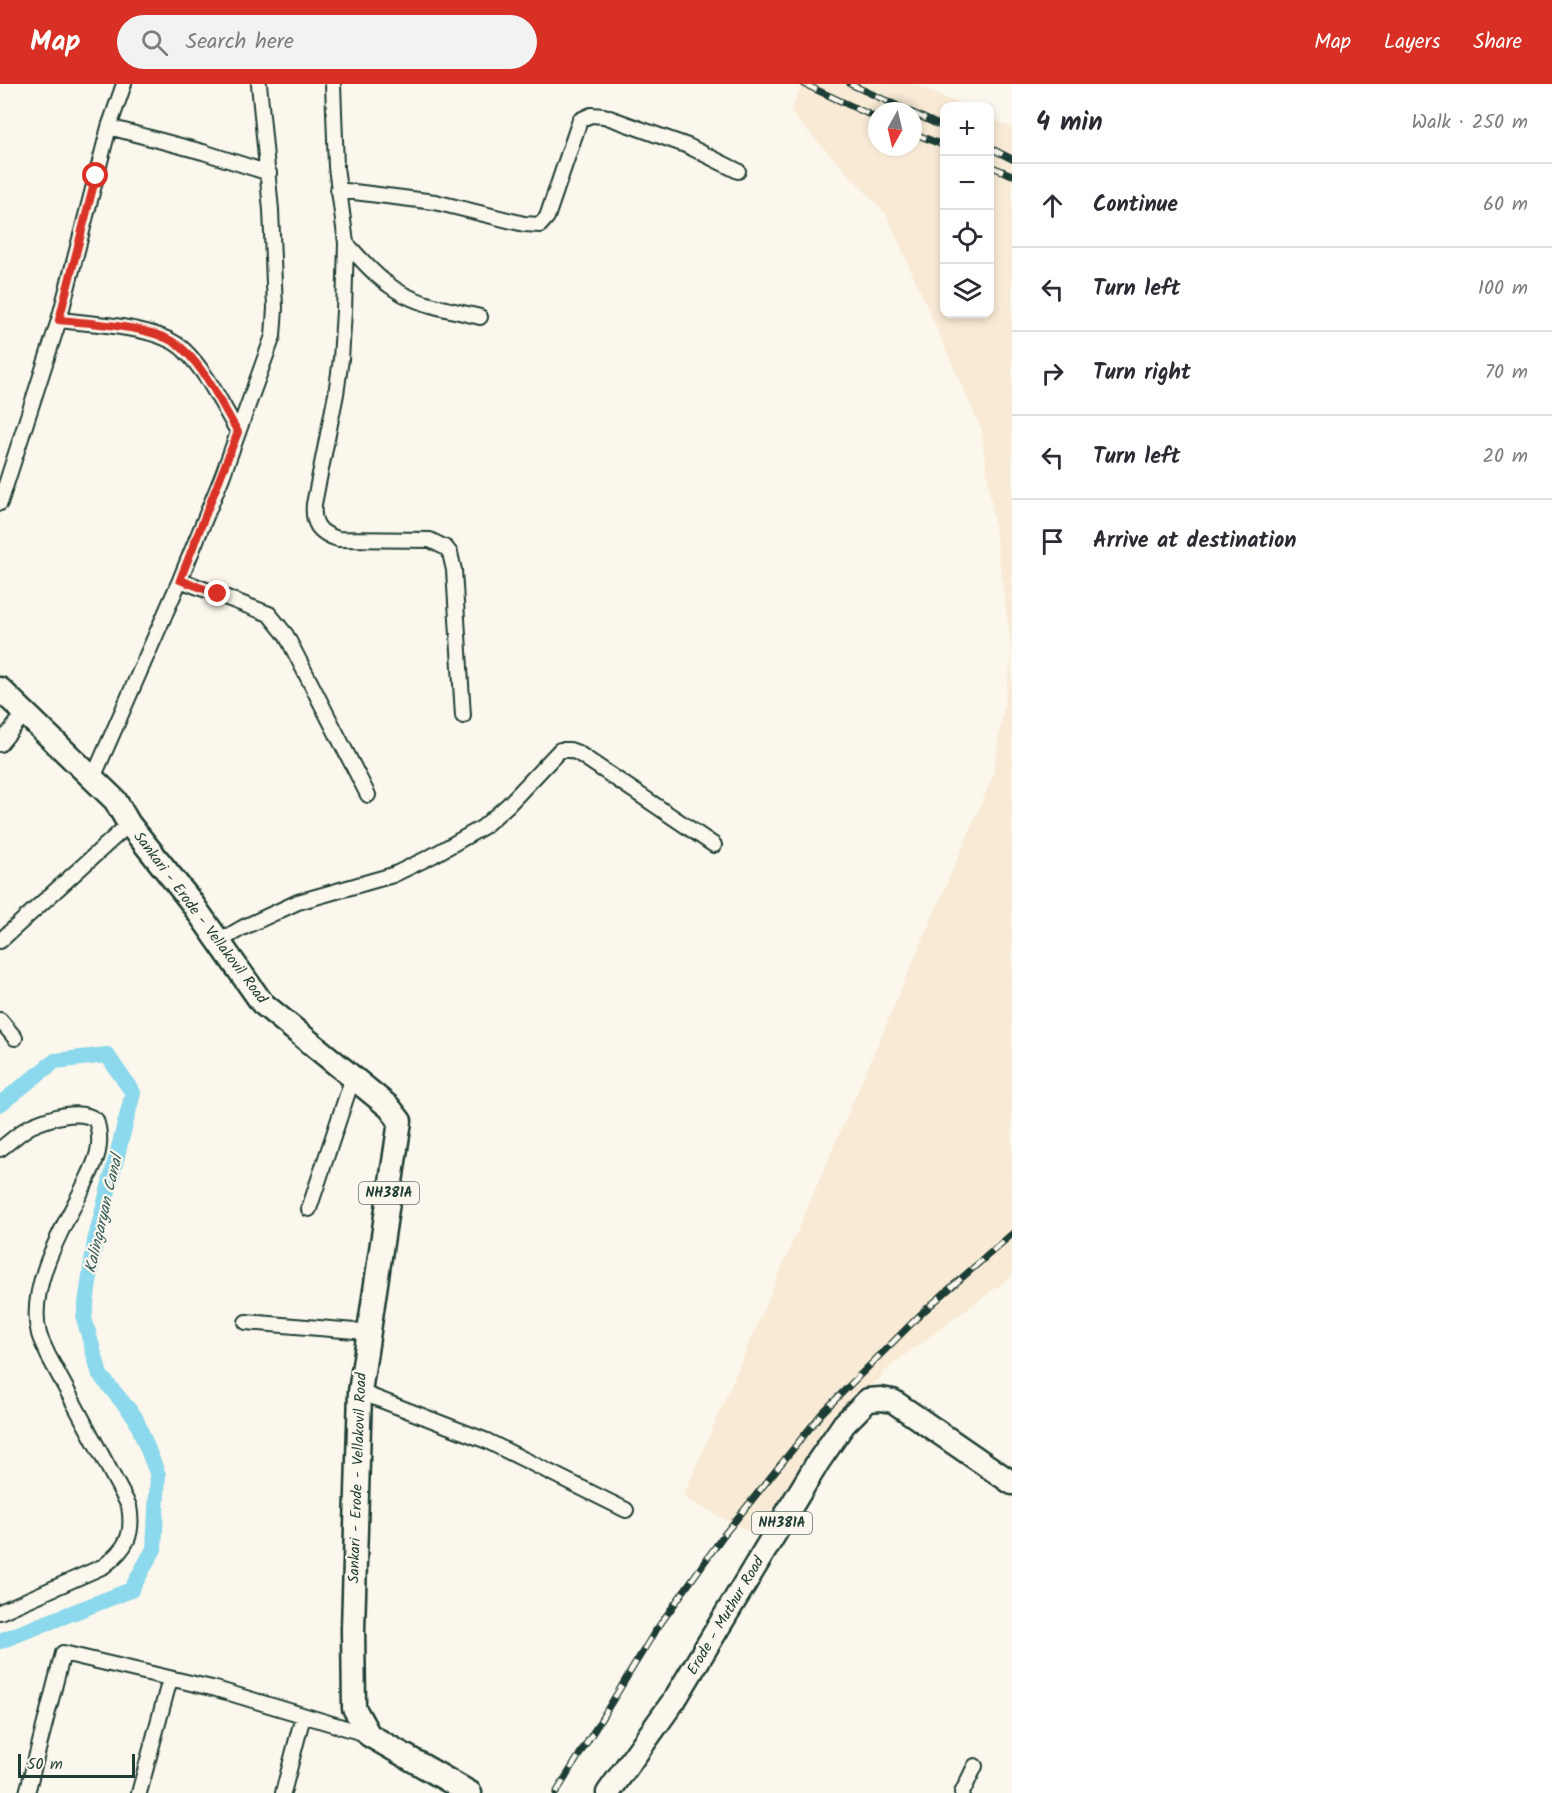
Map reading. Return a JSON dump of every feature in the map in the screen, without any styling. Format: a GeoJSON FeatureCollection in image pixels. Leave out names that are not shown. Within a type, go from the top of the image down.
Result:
{"type":"FeatureCollection","features":[{"type":"Feature","properties":{"kind":"highway","name":"Sankari - Erode - Vellakovil Road"},"geometry":{"type":"LineString","coordinates":[[0,689],[115,800],[129,824],[189,899],[262,1003],[389,1107],[400,1120],[367,1332],[360,1392],[353,1629],[354,1708],[369,1735]]}},
{"type":"Feature","properties":{"kind":"highway","name":"Erode - Muthur Road"},"geometry":{"type":"LineString","coordinates":[[608,1793],[675,1699],[818,1462],[844,1424],[868,1400],[893,1401],[1012,1483]]}},
{"type":"Feature","properties":{"kind":"highway"},"geometry":{"type":"LineString","coordinates":[[369,1735],[470,1793]]}},
{"type":"Feature","properties":{"kind":"street"},"geometry":{"type":"LineString","coordinates":[[0,503],[59,320],[109,127],[124,84]]}},
{"type":"Feature","properties":{"kind":"street"},"geometry":{"type":"LineString","coordinates":[[93,778],[180,580],[273,336],[275,308],[269,173],[259,84]]}},
{"type":"Feature","properties":{"kind":"street"},"geometry":{"type":"LineString","coordinates":[[333,84],[338,190],[345,243],[341,359],[314,504],[314,522],[319,530],[338,539],[430,540],[446,548],[450,553],[454,570],[463,716]]}},
{"type":"Feature","properties":{"kind":"street"},"geometry":{"type":"LineString","coordinates":[[338,190],[435,202],[524,224],[540,225],[548,217],[580,120],[591,115],[604,117],[688,146],[738,171]]}},
{"type":"Feature","properties":{"kind":"street"},"geometry":{"type":"LineString","coordinates":[[109,127],[203,152],[269,173]]}},
{"type":"Feature","properties":{"kind":"street"},"geometry":{"type":"LineString","coordinates":[[345,243],[398,292],[412,299],[480,317]]}},
{"type":"Feature","properties":{"kind":"street"},"geometry":{"type":"LineString","coordinates":[[59,320],[136,330],[172,341],[184,349],[194,362],[238,432]]}},
{"type":"Feature","properties":{"kind":"street"},"geometry":{"type":"LineString","coordinates":[[180,580],[269,614],[277,622],[286,635],[368,795]]}},
{"type":"Feature","properties":{"kind":"street"},"geometry":{"type":"LineString","coordinates":[[0,744],[25,713]]}},
{"type":"Feature","properties":{"kind":"street"},"geometry":{"type":"LineString","coordinates":[[218,942],[298,902],[393,874],[432,856],[483,827],[508,805],[560,750],[578,753],[714,845]]}},
{"type":"Feature","properties":{"kind":"street"},"geometry":{"type":"LineString","coordinates":[[0,941],[129,824]]}},
{"type":"Feature","properties":{"kind":"street"},"geometry":{"type":"LineString","coordinates":[[0,1020],[15,1038]]}},
{"type":"Feature","properties":{"kind":"street"},"geometry":{"type":"LineString","coordinates":[[309,1209],[353,1077]]}},
{"type":"Feature","properties":{"kind":"street"},"geometry":{"type":"LineString","coordinates":[[0,1149],[30,1127],[58,1117],[79,1114],[89,1115],[96,1120],[100,1143],[95,1164],[62,1230],[39,1287],[39,1333],[48,1355],[129,1506],[132,1522],[131,1533],[126,1542],[117,1556],[104,1566],[0,1612]]}},
{"type":"Feature","properties":{"kind":"street"},"geometry":{"type":"LineString","coordinates":[[246,1322],[367,1332]]}},
{"type":"Feature","properties":{"kind":"street"},"geometry":{"type":"LineString","coordinates":[[360,1392],[487,1441],[626,1510]]}},
{"type":"Feature","properties":{"kind":"street"},"geometry":{"type":"LineString","coordinates":[[27,1793],[63,1653],[216,1689],[369,1735]]}},
{"type":"Feature","properties":{"kind":"street"},"geometry":{"type":"LineString","coordinates":[[139,1793],[170,1678]]}},
{"type":"Feature","properties":{"kind":"street"},"geometry":{"type":"LineString","coordinates":[[283,1793],[303,1716]]}},
{"type":"Feature","properties":{"kind":"street"},"geometry":{"type":"LineString","coordinates":[[962,1793],[975,1766]]}},
{"type":"Feature","properties":{"kind":"shaded area"},"geometry":{"type":"Polygon","coordinates":[[[803,84],[914,84],[955,102],[940,102],[940,318],[994,318],[994,120],[1012,128],[1012,652],[981,429],[886,214],[790,112],[803,84]]]}},
{"type":"Feature","properties":{"kind":"shaded area"},"geometry":{"type":"Polygon","coordinates":[[[1012,654],[1012,1276],[890,1366],[813,1456],[755,1535],[683,1497],[993,776],[1012,654]]]}},
{"type":"Feature","properties":{"kind":"waterway","name":"Kalingaryan Canal"},"geometry":{"type":"LineString","coordinates":[[0,1104],[55,1061],[107,1055],[133,1093],[95,1241],[84,1318],[100,1375],[135,1417],[158,1475],[154,1549],[131,1590],[0,1641]]}},
{"type":"Feature","properties":{"kind":"railway"},"geometry":{"type":"LineString","coordinates":[[804,84],[868,114]]}},
{"type":"Feature","properties":{"kind":"railway"},"geometry":{"type":"LineString","coordinates":[[850,84],[889,102]]}},
{"type":"Feature","properties":{"kind":"railway"},"geometry":{"type":"LineString","coordinates":[[922,117],[940,126]]}},
{"type":"Feature","properties":{"kind":"railway"},"geometry":{"type":"LineString","coordinates":[[922,137],[940,144]]}},
{"type":"Feature","properties":{"kind":"railway"},"geometry":{"type":"LineString","coordinates":[[994,150],[1012,159]]}},
{"type":"Feature","properties":{"kind":"railway"},"geometry":{"type":"LineString","coordinates":[[994,168],[1012,175]]}},
{"type":"Feature","properties":{"kind":"railway"},"geometry":{"type":"LineString","coordinates":[[556,1793],[654,1633],[723,1536],[822,1413],[924,1311],[1012,1234]]}},
{"type":"Feature","properties":{"kind":"route"},"geometry":{"type":"LineString","coordinates":[[96,176],[59,320],[136,330],[172,341],[184,349],[205,377],[238,432],[180,580],[218,594]]}}]}
